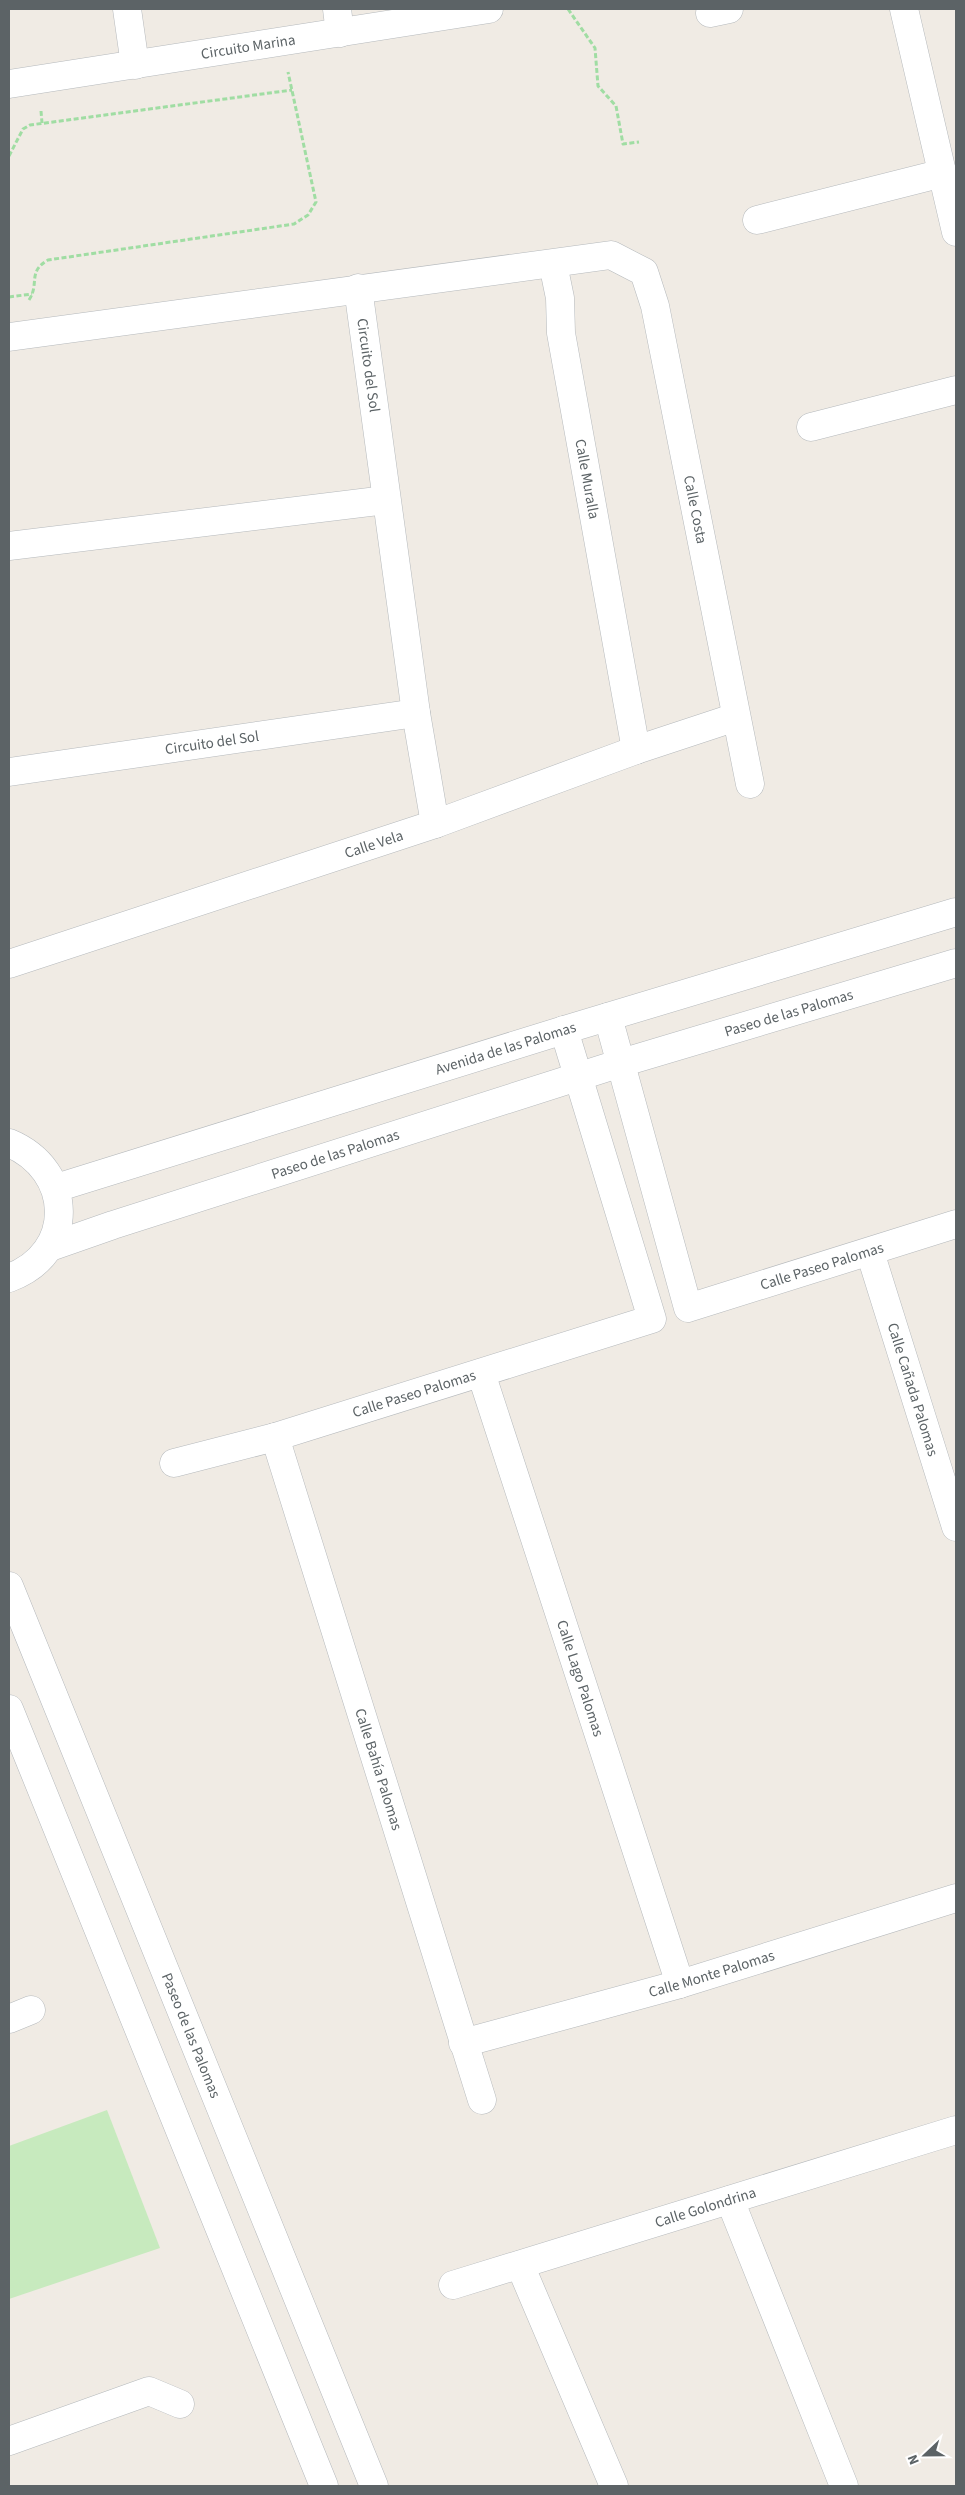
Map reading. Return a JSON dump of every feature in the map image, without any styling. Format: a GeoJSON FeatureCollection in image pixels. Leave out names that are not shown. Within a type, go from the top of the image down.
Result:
{"type":"FeatureCollection","features":[{"type":"Feature","properties":{"kind":"street"},"geometry":{"type":"LineString","coordinates":[[127,9],[135,65]]}},
{"type":"Feature","properties":{"kind":"street","name":"Circuito Marina"},"geometry":{"type":"LineString","coordinates":[[9,84],[282,42],[338,21],[489,9]]}},
{"type":"Feature","properties":{"kind":"street"},"geometry":{"type":"LineString","coordinates":[[904,9],[956,232]]}},
{"type":"Feature","properties":{"kind":"street"},"geometry":{"type":"LineString","coordinates":[[757,220],[942,173]]}},
{"type":"Feature","properties":{"kind":"street","name":"Calle Costa"},"geometry":{"type":"LineString","coordinates":[[553,264],[611,255],[644,272],[655,306],[750,784]]}},
{"type":"Feature","properties":{"kind":"street"},"geometry":{"type":"LineString","coordinates":[[11,336],[358,288],[553,264]]}},
{"type":"Feature","properties":{"kind":"street","name":"Calle Muralla"},"geometry":{"type":"LineString","coordinates":[[553,264],[560,298],[561,332],[636,750]]}},
{"type":"Feature","properties":{"kind":"street","name":"Circuito del Sol"},"geometry":{"type":"LineString","coordinates":[[358,288],[416,713],[435,824]]}},
{"type":"Feature","properties":{"kind":"street"},"geometry":{"type":"LineString","coordinates":[[811,427],[956,390]]}},
{"type":"Feature","properties":{"kind":"street"},"geometry":{"type":"LineString","coordinates":[[9,546],[386,500]]}},
{"type":"Feature","properties":{"kind":"street","name":"Circuito del Sol"},"geometry":{"type":"LineString","coordinates":[[9,772],[416,713]]}},
{"type":"Feature","properties":{"kind":"street","name":"Calle Vela"},"geometry":{"type":"LineString","coordinates":[[9,964],[435,824],[636,750],[736,717]]}},
{"type":"Feature","properties":{"kind":"street","name":"Avenida de las Palomas"},"geometry":{"type":"LineString","coordinates":[[56,1188],[564,1030],[956,912]]}},
{"type":"Feature","properties":{"kind":"street","name":"Paseo de las Palomas"},"geometry":{"type":"LineString","coordinates":[[50,1247],[113,1225],[621,1062],[956,963]]}},
{"type":"Feature","properties":{"kind":"street"},"geometry":{"type":"LineString","coordinates":[[608,1017],[621,1062]]}},
{"type":"Feature","properties":{"kind":"street"},"geometry":{"type":"LineString","coordinates":[[564,1030],[578,1077]]}},
{"type":"Feature","properties":{"kind":"street","name":"Calle Paseo Palomas"},"geometry":{"type":"LineString","coordinates":[[621,1062],[688,1308],[956,1224]]}},
{"type":"Feature","properties":{"kind":"street","name":"Calle Paseo Palomas"},"geometry":{"type":"LineString","coordinates":[[174,1463],[275,1438],[652,1319],[578,1077]]}},
{"type":"Feature","properties":{"kind":"street"},"geometry":{"type":"LineString","coordinates":[[9,1143],[24,1149],[39,1161],[56,1188],[59,1208],[58,1222],[50,1247],[37,1262],[21,1274],[9,1278]]}},
{"type":"Feature","properties":{"kind":"street","name":"Calle Cañada Palomas"},"geometry":{"type":"LineString","coordinates":[[870,1252],[956,1527]]}},
{"type":"Feature","properties":{"kind":"street","name":"Calle Lago Palomas"},"geometry":{"type":"LineString","coordinates":[[481,1373],[680,1984]]}},
{"type":"Feature","properties":{"kind":"street","name":"Calle Bahía Palomas"},"geometry":{"type":"LineString","coordinates":[[275,1438],[482,2100]]}},
{"type":"Feature","properties":{"kind":"street","name":"Paseo de las Palomas"},"geometry":{"type":"LineString","coordinates":[[9,1586],[374,2486]]}},
{"type":"Feature","properties":{"kind":"street"},"geometry":{"type":"LineString","coordinates":[[9,1709],[324,2486]]}},
{"type":"Feature","properties":{"kind":"street","name":"Calle Monte Palomas"},"geometry":{"type":"LineString","coordinates":[[463,2043],[680,1984],[956,1898]]}},
{"type":"Feature","properties":{"kind":"street","name":"Calle Golondrina"},"geometry":{"type":"LineString","coordinates":[[453,2285],[956,2130]]}},
{"type":"Feature","properties":{"kind":"street"},"geometry":{"type":"LineString","coordinates":[[730,2200],[844,2486]]}},
{"type":"Feature","properties":{"kind":"street"},"geometry":{"type":"LineString","coordinates":[[520,2265],[614,2486]]}},
{"type":"Feature","properties":{"kind":"street"},"geometry":{"type":"LineString","coordinates":[[9,2441],[149,2391],[180,2404]]}},
{"type":"Feature","properties":{"kind":"path"},"geometry":{"type":"LineString","coordinates":[[568,9],[595,48],[598,86],[616,106],[623,144],[639,142]]}},
{"type":"Feature","properties":{"kind":"path"},"geometry":{"type":"LineString","coordinates":[[11,336],[15,313],[33,294],[35,271],[38,266],[48,260],[294,224],[308,215],[316,202],[282,42]]}},
{"type":"Feature","properties":{"kind":"path"},"geometry":{"type":"LineString","coordinates":[[9,156],[20,133],[30,124],[292,90]]}},
{"type":"Feature","properties":{"kind":"path"},"geometry":{"type":"LineString","coordinates":[[9,297],[33,294]]}},
{"type":"Feature","properties":{"kind":"green space"},"geometry":{"type":"Polygon","coordinates":[[[107,2110],[160,2248],[9,2299],[9,2146],[107,2110]]]}}]}
